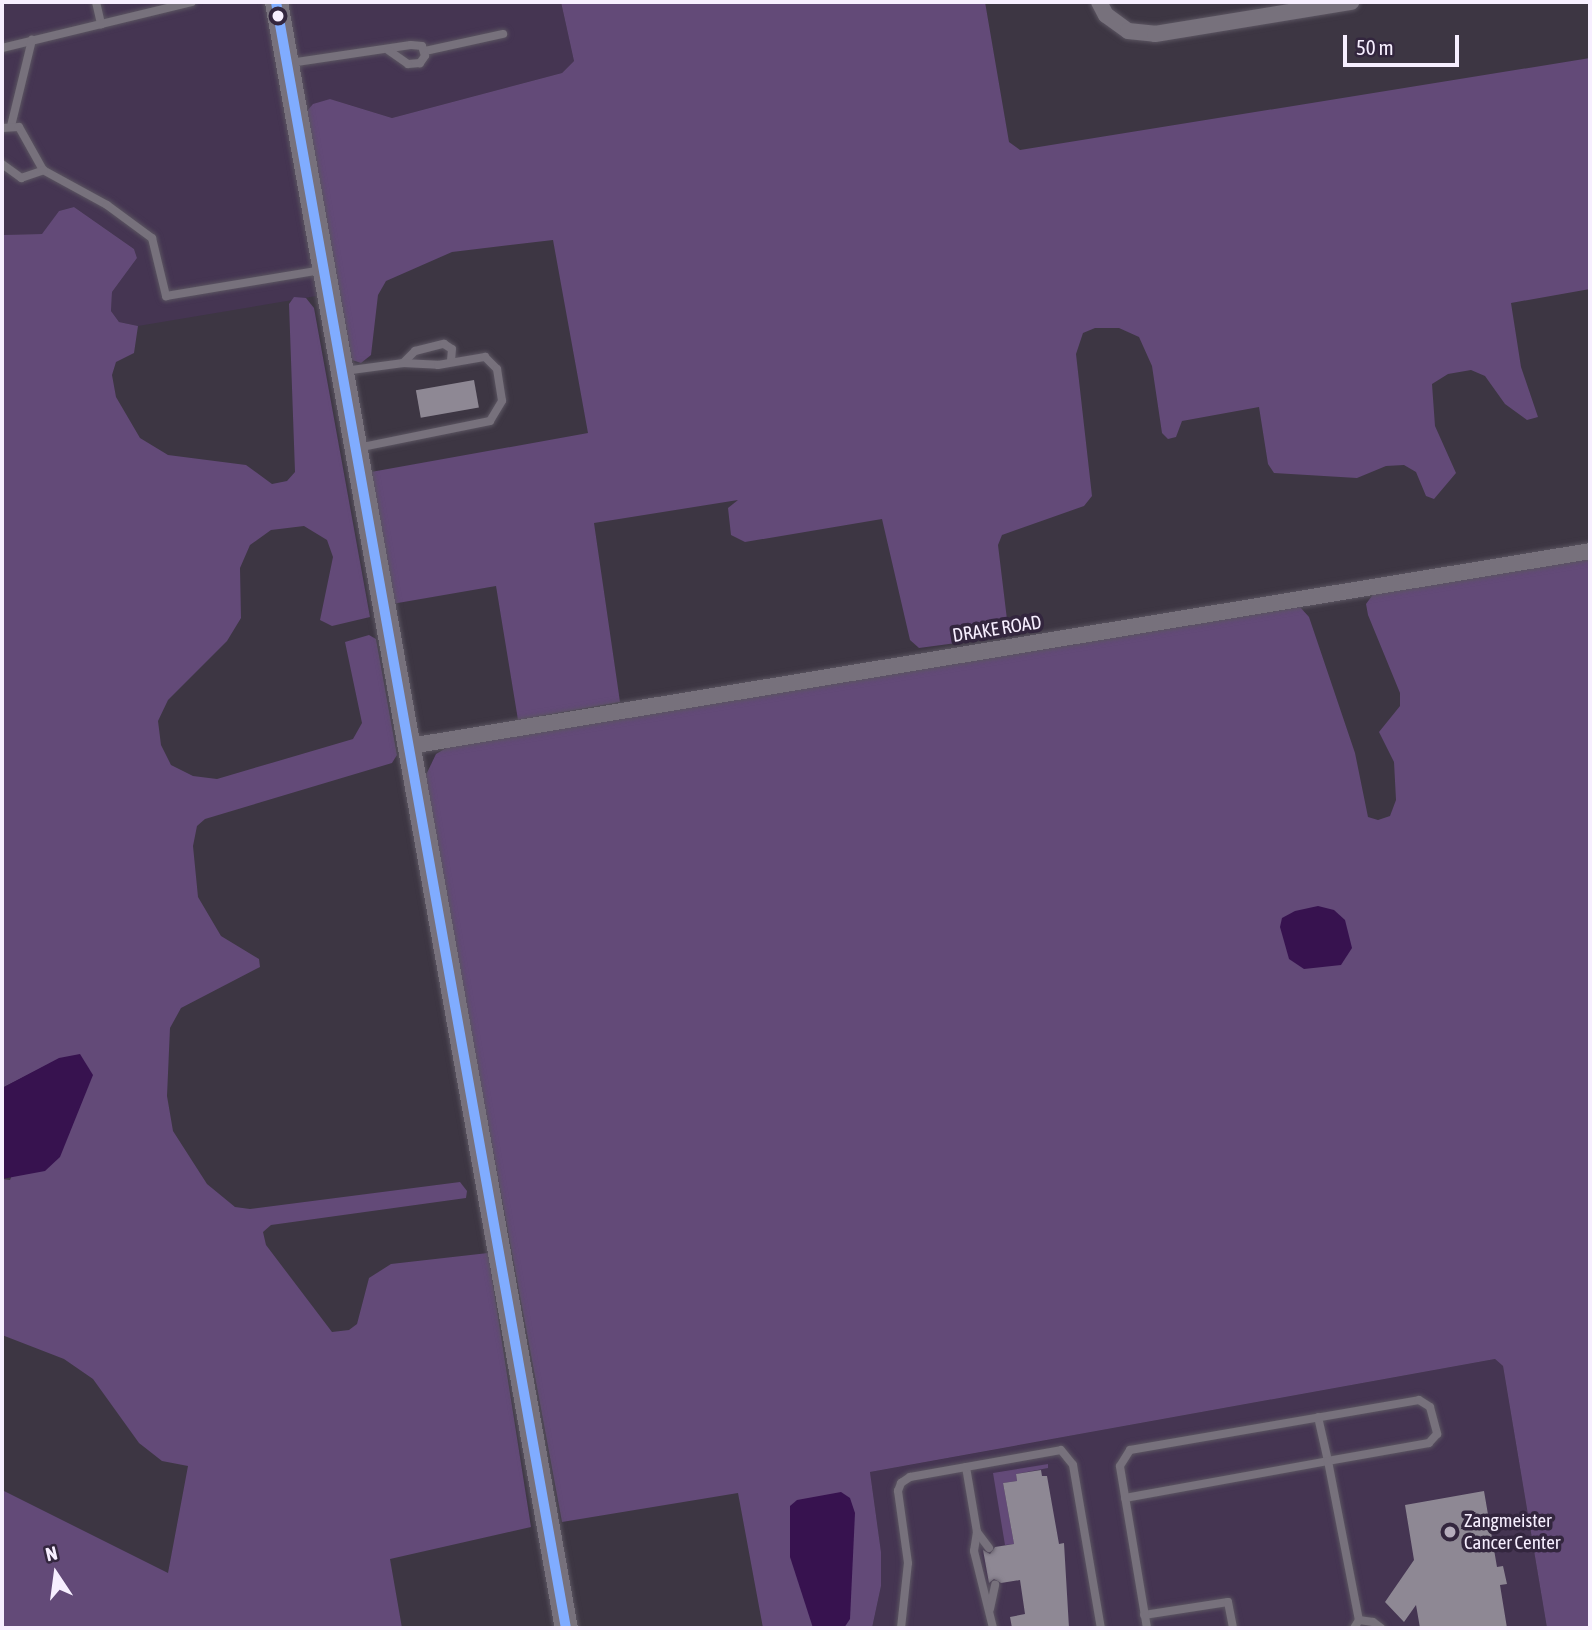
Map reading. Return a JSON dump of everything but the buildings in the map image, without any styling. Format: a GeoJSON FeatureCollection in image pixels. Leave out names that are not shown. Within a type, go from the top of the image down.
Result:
{"type":"FeatureCollection","features":[{"type":"Feature","properties":{"kind":"main road"},"geometry":{"type":"LineString","coordinates":[[276,2],[566,1628]]}},
{"type":"Feature","properties":{"kind":"street"},"geometry":{"type":"LineString","coordinates":[[1099,2],[1106,15],[1128,31],[1155,34],[1351,2]]}},
{"type":"Feature","properties":{"kind":"street","name":"DRAKE ROAD"},"geometry":{"type":"LineString","coordinates":[[410,746],[1590,551]]}},
{"type":"Feature","properties":{"kind":"lane"},"geometry":{"type":"LineString","coordinates":[[96,2],[101,24]]}},
{"type":"Feature","properties":{"kind":"lane"},"geometry":{"type":"LineString","coordinates":[[2,48],[192,2]]}},
{"type":"Feature","properties":{"kind":"lane"},"geometry":{"type":"LineString","coordinates":[[425,51],[503,34]]}},
{"type":"Feature","properties":{"kind":"lane"},"geometry":{"type":"LineString","coordinates":[[11,126],[32,40]]}},
{"type":"Feature","properties":{"kind":"lane"},"geometry":{"type":"LineString","coordinates":[[287,63],[419,45],[425,51]]}},
{"type":"Feature","properties":{"kind":"lane"},"geometry":{"type":"LineString","coordinates":[[388,50],[402,63],[415,65],[424,61],[425,51]]}},
{"type":"Feature","properties":{"kind":"lane"},"geometry":{"type":"LineString","coordinates":[[2,128],[19,127],[44,170],[107,205],[152,238],[166,296],[324,269]]}},
{"type":"Feature","properties":{"kind":"lane"},"geometry":{"type":"LineString","coordinates":[[2,164],[21,178],[44,170]]}},
{"type":"Feature","properties":{"kind":"lane"},"geometry":{"type":"LineString","coordinates":[[403,363],[415,351],[444,344],[452,349],[451,361]]}},
{"type":"Feature","properties":{"kind":"lane"},"geometry":{"type":"LineString","coordinates":[[343,371],[403,363],[425,367],[485,357],[494,364],[502,401],[491,421],[357,448]]}},
{"type":"Feature","properties":{"kind":"lane"},"geometry":{"type":"LineString","coordinates":[[1125,1498],[1429,1443],[1437,1434],[1430,1407],[1419,1400],[1130,1450],[1120,1466],[1125,1498],[1144,1615],[1147,1628]]}},
{"type":"Feature","properties":{"kind":"lane"},"geometry":{"type":"LineString","coordinates":[[1318,1418],[1356,1624],[1373,1622],[1381,1628]]}},
{"type":"Feature","properties":{"kind":"lane"},"geometry":{"type":"LineString","coordinates":[[901,1628],[908,1563],[898,1491],[909,1477],[1061,1450],[1068,1454],[1101,1628]]}},
{"type":"Feature","properties":{"kind":"lane"},"geometry":{"type":"LineString","coordinates":[[966,1467],[978,1532],[974,1551],[993,1628]]}},
{"type":"Feature","properties":{"kind":"lane"},"geometry":{"type":"LineString","coordinates":[[978,1532],[989,1548]]}},
{"type":"Feature","properties":{"kind":"lane"},"geometry":{"type":"LineString","coordinates":[[989,1609],[995,1585]]}},
{"type":"Feature","properties":{"kind":"lane"},"geometry":{"type":"LineString","coordinates":[[1144,1615],[1228,1602],[1233,1628]]}},
{"type":"Feature","properties":{"kind":"shaded area"},"geometry":{"type":"Polygon","coordinates":[[[2,2],[561,2],[574,61],[562,73],[392,118],[330,99],[307,111],[340,292],[138,326],[119,322],[111,311],[112,292],[137,258],[134,249],[74,207],[59,211],[43,234],[2,235],[2,2]]]}},
{"type":"Feature","properties":{"kind":"shaded area"},"geometry":{"type":"Polygon","coordinates":[[[561,2],[985,2],[1009,142],[1020,150],[1590,58],[1590,289],[1511,303],[1521,367],[1538,417],[1527,420],[1505,404],[1485,376],[1471,370],[1448,374],[1432,384],[1435,426],[1456,473],[1434,499],[1426,496],[1416,472],[1404,465],[1386,466],[1357,478],[1274,473],[1268,464],[1259,407],[1182,421],[1176,437],[1168,439],[1162,433],[1152,366],[1139,337],[1119,328],[1095,328],[1083,333],[1076,354],[1092,496],[1084,506],[1002,535],[998,545],[1009,636],[919,648],[910,640],[882,519],[745,542],[731,535],[728,508],[738,500],[594,523],[620,702],[518,720],[496,586],[392,604],[371,472],[588,433],[553,240],[452,252],[386,281],[378,295],[371,355],[361,363],[352,360],[307,111],[313,104],[330,99],[392,118],[562,73],[574,61],[561,2]]]}},
{"type":"Feature","properties":{"kind":"shaded area"},"geometry":{"type":"Polygon","coordinates":[[[74,207],[134,249],[137,258],[112,292],[111,311],[119,322],[138,326],[134,353],[116,362],[112,375],[116,397],[140,438],[168,455],[246,465],[272,484],[287,481],[295,472],[289,304],[294,297],[306,298],[314,308],[370,617],[332,626],[320,620],[333,557],[327,540],[304,526],[271,530],[250,545],[240,568],[241,618],[227,641],[168,700],[158,721],[161,745],[171,765],[193,776],[217,779],[353,739],[362,723],[345,642],[369,635],[376,639],[397,755],[392,763],[205,819],[197,826],[193,846],[198,897],[221,936],[259,959],[260,967],[181,1008],[170,1028],[167,1096],[173,1131],[207,1184],[235,1207],[250,1209],[460,1182],[467,1191],[466,1198],[271,1225],[263,1232],[266,1245],[332,1332],[349,1330],[357,1324],[369,1278],[391,1264],[488,1253],[531,1527],[390,1559],[402,1628],[2,1628],[2,1490],[168,1573],[188,1466],[162,1461],[139,1443],[93,1379],[64,1359],[2,1335],[2,1179],[10,1180],[59,1059],[2,1088],[2,235],[42,234],[59,211],[74,207]]]}},
{"type":"Feature","properties":{"kind":"shaded area"},"geometry":{"type":"Polygon","coordinates":[[[1583,558],[1590,560],[1590,1628],[1547,1628],[1503,1366],[1495,1359],[870,1472],[881,1552],[881,1586],[872,1628],[763,1628],[738,1493],[562,1522],[424,779],[436,754],[448,747],[1300,607],[1309,617],[1355,753],[1368,817],[1378,820],[1390,816],[1396,800],[1394,762],[1379,732],[1400,706],[1400,693],[1368,615],[1366,604],[1374,593],[1583,558]]]}},
{"type":"Feature","properties":{"kind":"shaded area"},"geometry":{"type":"Polygon","coordinates":[[[1318,906],[1334,910],[1345,920],[1352,948],[1341,965],[1304,969],[1289,959],[1280,927],[1282,918],[1295,911],[1318,906]]]}},
{"type":"Feature","properties":{"kind":"shaded area"},"geometry":{"type":"Polygon","coordinates":[[[80,1054],[93,1075],[60,1157],[45,1171],[2,1179],[2,1088],[59,1058],[80,1054]]]}},
{"type":"Feature","properties":{"kind":"shaded area"},"geometry":{"type":"Polygon","coordinates":[[[1495,1359],[1503,1366],[1547,1628],[872,1628],[881,1586],[881,1552],[870,1472],[1495,1359]]]}},
{"type":"Feature","properties":{"kind":"shaded area"},"geometry":{"type":"Polygon","coordinates":[[[1048,1464],[1048,1468],[1016,1474],[1017,1481],[1003,1483],[1014,1544],[1005,1545],[993,1473],[1048,1464]]]}},
{"type":"Feature","properties":{"kind":"shaded area"},"geometry":{"type":"Polygon","coordinates":[[[841,1492],[850,1498],[855,1513],[850,1619],[844,1628],[813,1628],[790,1557],[790,1506],[797,1500],[841,1492]]]}},
{"type":"Feature","properties":{"kind":"transit line"},"geometry":{"type":"LineString","coordinates":[[276,2],[566,1628]]}},
{"type":"Feature","properties":{"kind":"place","name":"Zangmeister Cancer Center"},"geometry":{"type":"Point","coordinates":[1450,1532]}}]}
